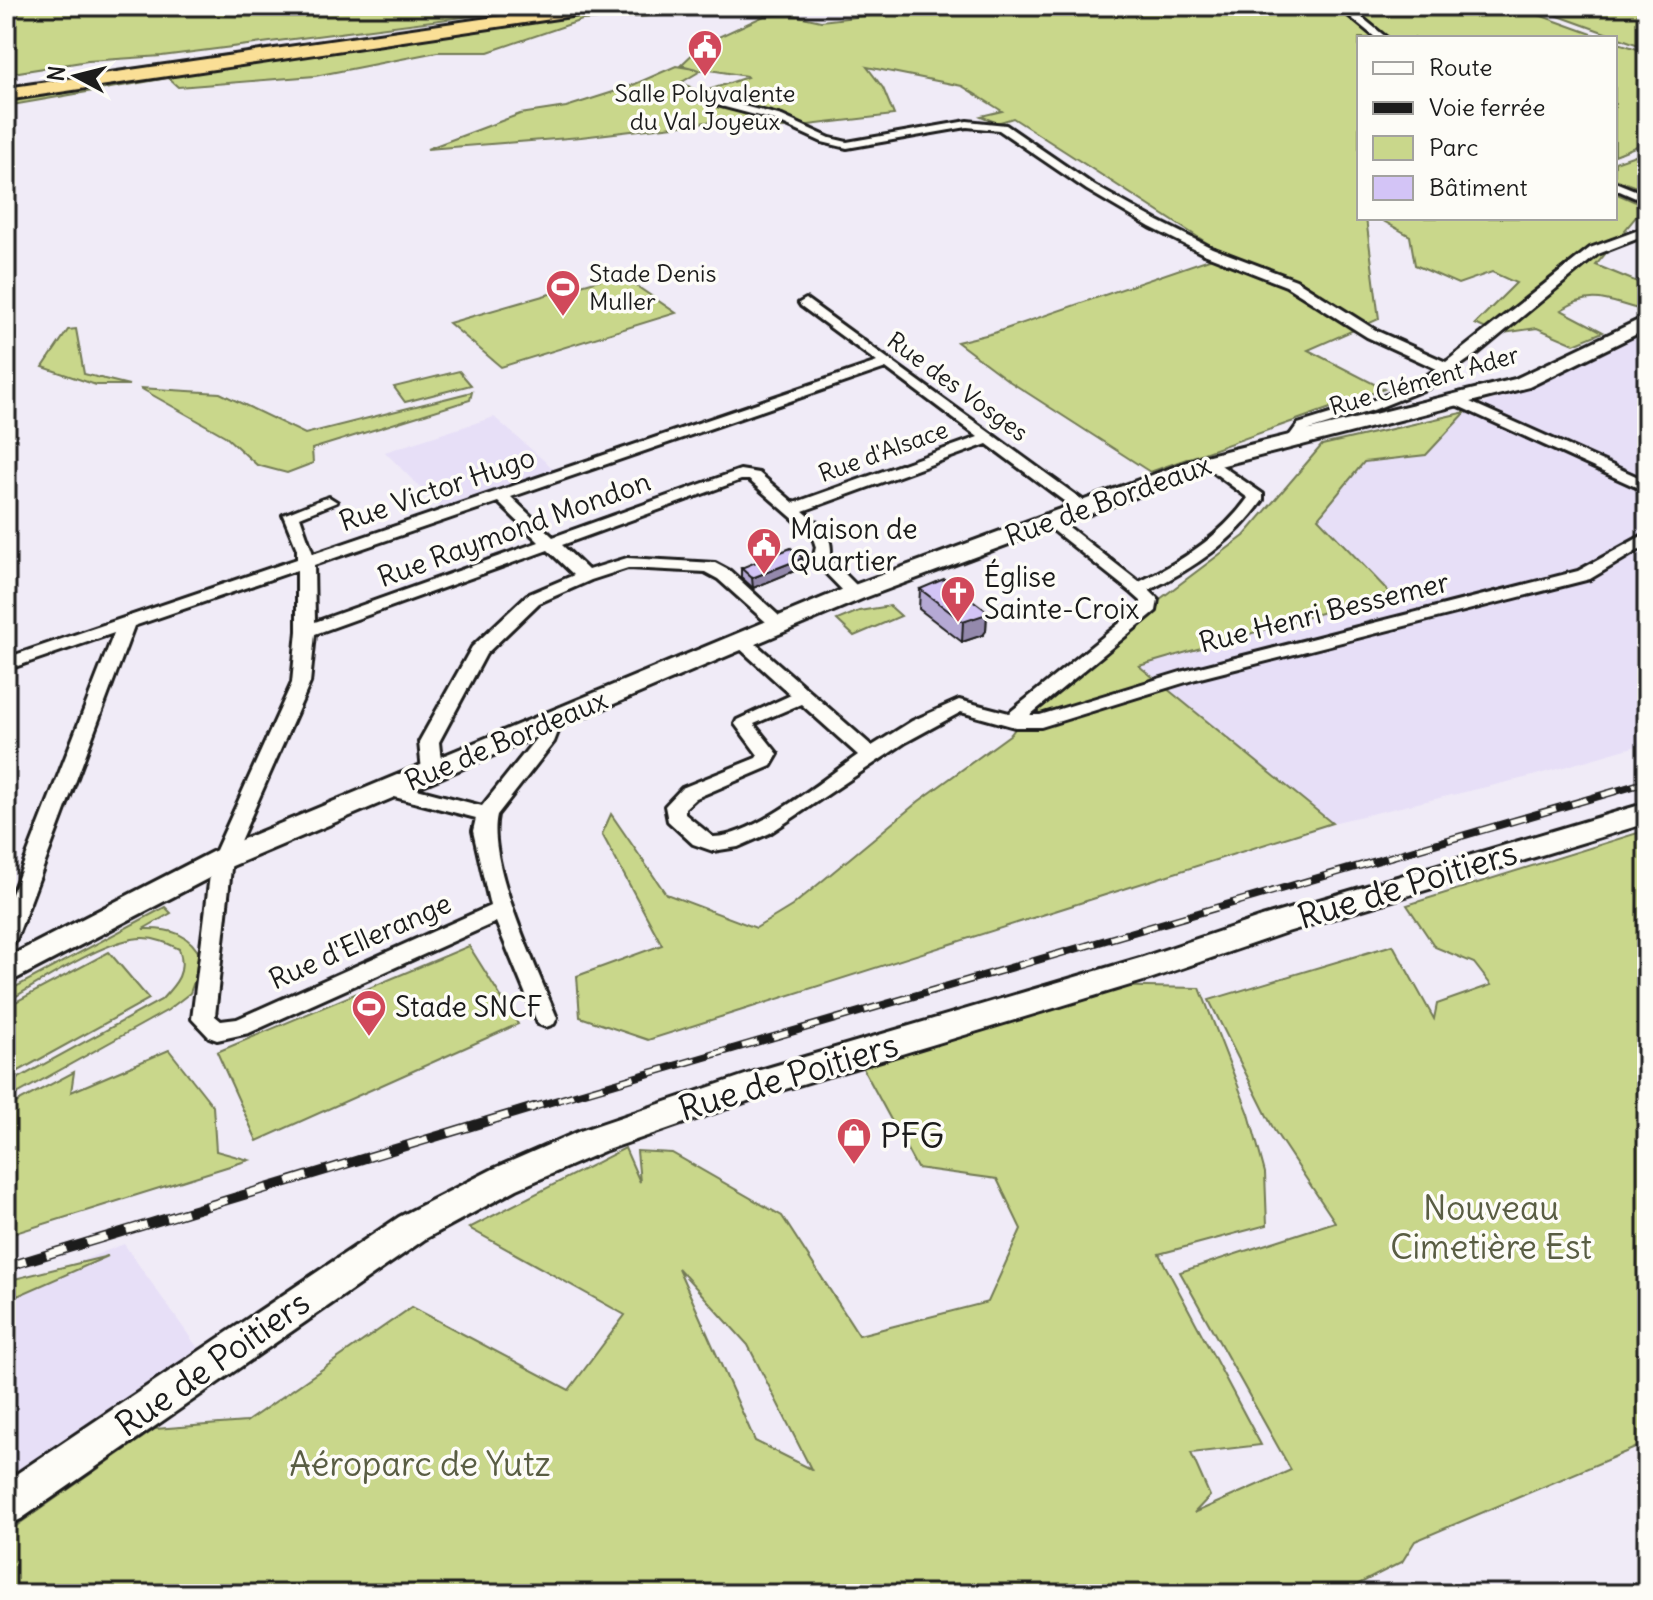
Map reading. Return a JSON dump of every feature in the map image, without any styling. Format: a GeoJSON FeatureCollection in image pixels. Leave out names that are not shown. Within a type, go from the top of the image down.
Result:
{"type":"FeatureCollection","features":[{"type":"Feature","properties":{"kind":"highway"},"geometry":{"type":"LineString","coordinates":[[6,91],[579,6]]}},
{"type":"Feature","properties":{"kind":"highway"},"geometry":{"type":"LineString","coordinates":[[6,91],[605,6]]}},
{"type":"Feature","properties":{"kind":"street"},"geometry":{"type":"LineString","coordinates":[[1342,6],[1380,36]]}},
{"type":"Feature","properties":{"kind":"street"},"geometry":{"type":"LineString","coordinates":[[691,95],[778,118],[826,140],[847,145],[967,124],[1002,127],[1091,188],[1154,224],[1208,251],[1291,283],[1372,334],[1447,368]]}},
{"type":"Feature","properties":{"kind":"street"},"geometry":{"type":"LineString","coordinates":[[1617,186],[1647,199]]}},
{"type":"Feature","properties":{"kind":"street","name":"Rue de Bordeaux"},"geometry":{"type":"LineString","coordinates":[[6,972],[222,859],[855,593],[1209,462],[1300,441],[1298,435],[1303,427],[1399,396],[1423,385],[1473,350],[1594,251],[1647,231]]}},
{"type":"Feature","properties":{"kind":"street","name":"Rue des Vosges"},"geometry":{"type":"LineString","coordinates":[[806,303],[1082,507]]}},
{"type":"Feature","properties":{"kind":"street","name":"Rue Clément Ader"},"geometry":{"type":"LineString","coordinates":[[1300,441],[1461,402],[1522,383],[1647,322]]}},
{"type":"Feature","properties":{"kind":"street","name":"Rue Victor Hugo"},"geometry":{"type":"LineString","coordinates":[[6,664],[885,364]]}},
{"type":"Feature","properties":{"kind":"street"},"geometry":{"type":"LineString","coordinates":[[1461,402],[1647,487]]}},
{"type":"Feature","properties":{"kind":"street","name":"Rue d'Alsace"},"geometry":{"type":"LineString","coordinates":[[794,509],[990,438]]}},
{"type":"Feature","properties":{"kind":"street"},"geometry":{"type":"LineString","coordinates":[[1138,589],[1194,557],[1231,530],[1257,497],[1209,462]]}},
{"type":"Feature","properties":{"kind":"street","name":"Rue Raymond Mondon"},"geometry":{"type":"LineString","coordinates":[[306,631],[740,475],[753,476],[794,509]]}},
{"type":"Feature","properties":{"kind":"street"},"geometry":{"type":"LineString","coordinates":[[500,495],[585,576]]}},
{"type":"Feature","properties":{"kind":"street"},"geometry":{"type":"LineString","coordinates":[[222,859],[301,683],[306,631],[306,562],[305,549],[291,515],[329,502]]}},
{"type":"Feature","properties":{"kind":"street"},"geometry":{"type":"LineString","coordinates":[[794,509],[819,533],[824,547],[821,560],[855,593]]}},
{"type":"Feature","properties":{"kind":"street"},"geometry":{"type":"LineString","coordinates":[[1009,719],[1015,718],[1150,607],[1149,599],[1138,589],[1050,520]]}},
{"type":"Feature","properties":{"kind":"street","name":"Rue Henri Bessemer"},"geometry":{"type":"LineString","coordinates":[[804,696],[749,719],[744,724],[768,754],[764,762],[689,793],[675,806],[675,816],[686,829],[701,839],[719,844],[738,838],[779,818],[872,757],[959,706],[1009,719],[1041,721],[1190,675],[1584,575],[1647,538]]}},
{"type":"Feature","properties":{"kind":"street"},"geometry":{"type":"LineString","coordinates":[[432,771],[429,742],[478,651],[533,599],[585,576],[627,563],[709,567],[724,575],[781,626]]}},
{"type":"Feature","properties":{"kind":"street"},"geometry":{"type":"LineString","coordinates":[[6,937],[127,622]]}},
{"type":"Feature","properties":{"kind":"street"},"geometry":{"type":"LineString","coordinates":[[742,641],[872,757]]}},
{"type":"Feature","properties":{"kind":"street"},"geometry":{"type":"LineString","coordinates":[[546,1018],[502,910],[483,831],[487,814],[547,738],[554,719]]}},
{"type":"Feature","properties":{"kind":"street"},"geometry":{"type":"LineString","coordinates":[[390,789],[487,814]]}},
{"type":"Feature","properties":{"kind":"street","name":"Rue de Poitiers"},"geometry":{"type":"LineString","coordinates":[[6,1505],[412,1228],[505,1179],[592,1141],[757,1084],[1147,968],[1273,925],[1647,813]]}},
{"type":"Feature","properties":{"kind":"street","name":"Rue d'Ellerange"},"geometry":{"type":"LineString","coordinates":[[222,859],[203,1019],[217,1031],[241,1027],[502,910]]}},
{"type":"Feature","properties":{"kind":"shaded area"},"geometry":{"type":"Polygon","coordinates":[[[1647,331],[1647,743],[1529,777],[1332,823],[1138,666],[1389,593],[1318,519],[1364,462],[1426,455],[1466,412],[1647,331]]]}},
{"type":"Feature","properties":{"kind":"shaded area"},"geometry":{"type":"Polygon","coordinates":[[[494,417],[556,471],[442,510],[385,452],[494,417]]]}},
{"type":"Feature","properties":{"kind":"shaded area"},"geometry":{"type":"Polygon","coordinates":[[[124,1244],[202,1354],[6,1480],[6,1290],[124,1244]]]}},
{"type":"Feature","properties":{"kind":"green space"},"geometry":{"type":"Polygon","coordinates":[[[6,6],[548,6],[162,56],[88,61],[6,74],[6,6]]]}},
{"type":"Feature","properties":{"kind":"green space"},"geometry":{"type":"Polygon","coordinates":[[[1016,6],[1514,6],[1597,36],[1357,36],[1357,220],[1366,220],[1379,319],[1308,350],[1384,389],[1150,472],[1009,381],[957,342],[994,333],[1224,254],[1013,118],[997,123],[981,116],[1002,111],[962,86],[867,67],[883,88],[894,115],[783,128],[724,120],[581,137],[427,149],[520,114],[566,107],[626,88],[676,66],[700,70],[681,65],[703,44],[764,16],[789,14],[821,21],[890,13],[1016,6]],[[704,69],[682,82],[700,93],[747,77],[704,69]]]}},
{"type":"Feature","properties":{"kind":"green space"},"geometry":{"type":"Polygon","coordinates":[[[1531,6],[1647,6],[1647,48],[1531,6]]]}},
{"type":"Feature","properties":{"kind":"green space"},"geometry":{"type":"Polygon","coordinates":[[[625,10],[665,15],[582,20],[488,52],[437,52],[315,76],[178,87],[168,78],[6,106],[6,97],[448,32],[625,10]]]}},
{"type":"Feature","properties":{"kind":"green space"},"geometry":{"type":"Polygon","coordinates":[[[1617,43],[1647,52],[1647,142],[1617,154],[1617,43]]]}},
{"type":"Feature","properties":{"kind":"green space"},"geometry":{"type":"Polygon","coordinates":[[[1647,151],[1647,191],[1617,180],[1617,161],[1647,151]]]}},
{"type":"Feature","properties":{"kind":"green space"},"geometry":{"type":"Polygon","coordinates":[[[1617,194],[1645,206],[1596,265],[1647,286],[1647,311],[1595,299],[1574,303],[1561,310],[1603,332],[1574,344],[1537,328],[1497,334],[1475,324],[1516,283],[1492,272],[1458,284],[1415,265],[1410,236],[1382,220],[1617,220],[1617,194]]]}},
{"type":"Feature","properties":{"kind":"green space","name":"Stade Denis Muller"},"geometry":{"type":"Polygon","coordinates":[[[619,274],[676,313],[501,367],[449,323],[619,274]]]}},
{"type":"Feature","properties":{"kind":"green space"},"geometry":{"type":"Polygon","coordinates":[[[76,329],[84,374],[129,385],[96,385],[43,367],[68,330],[76,329]]]}},
{"type":"Feature","properties":{"kind":"green space"},"geometry":{"type":"Polygon","coordinates":[[[459,371],[471,385],[405,402],[394,387],[459,371]]]}},
{"type":"Feature","properties":{"kind":"green space"},"geometry":{"type":"Polygon","coordinates":[[[140,388],[220,393],[305,434],[472,392],[470,400],[312,449],[313,463],[287,473],[257,465],[225,436],[140,388]]]}},
{"type":"Feature","properties":{"kind":"green space"},"geometry":{"type":"Polygon","coordinates":[[[1466,412],[1426,455],[1364,462],[1318,518],[1390,593],[1139,666],[1332,823],[648,1040],[580,1017],[577,976],[662,945],[602,834],[611,814],[666,894],[756,928],[792,906],[919,801],[1011,734],[1025,716],[1120,629],[1244,536],[1322,445],[1466,412]]]}},
{"type":"Feature","properties":{"kind":"green space"},"geometry":{"type":"Polygon","coordinates":[[[890,606],[901,616],[854,636],[837,620],[859,611],[890,606]]]}},
{"type":"Feature","properties":{"kind":"green space"},"geometry":{"type":"Polygon","coordinates":[[[1647,830],[1647,1443],[1415,1541],[1402,1562],[1339,1594],[6,1594],[6,1533],[155,1429],[246,1422],[412,1307],[569,1390],[625,1315],[469,1228],[625,1148],[640,1182],[637,1151],[672,1153],[782,1216],[859,1335],[988,1302],[1021,1229],[997,1179],[917,1168],[857,1057],[1092,986],[1200,988],[1249,1114],[1265,1173],[1267,1225],[1159,1254],[1261,1445],[1191,1453],[1210,1496],[1194,1513],[1291,1470],[1180,1272],[1335,1222],[1274,1130],[1209,1000],[1393,945],[1434,1019],[1437,1004],[1491,985],[1474,963],[1435,947],[1407,905],[1647,830]],[[678,1268],[755,1441],[811,1469],[748,1345],[678,1268]]]}},
{"type":"Feature","properties":{"kind":"green space"},"geometry":{"type":"Polygon","coordinates":[[[165,907],[171,913],[143,929],[170,931],[192,943],[202,959],[190,993],[168,1010],[6,1100],[6,1085],[161,1000],[179,977],[181,957],[179,949],[161,941],[143,938],[128,940],[92,953],[6,1002],[6,992],[165,907]]]}},
{"type":"Feature","properties":{"kind":"green space","name":"Stade SNCF"},"geometry":{"type":"Polygon","coordinates":[[[469,946],[518,1024],[257,1141],[217,1052],[469,946]]]}},
{"type":"Feature","properties":{"kind":"green space"},"geometry":{"type":"Polygon","coordinates":[[[109,952],[149,999],[6,1078],[6,1007],[109,952]]]}},
{"type":"Feature","properties":{"kind":"green space"},"geometry":{"type":"Polygon","coordinates":[[[169,1050],[213,1106],[216,1151],[249,1160],[6,1236],[6,1108],[74,1072],[71,1092],[169,1050]]]}},
{"type":"Feature","properties":{"kind":"green space"},"geometry":{"type":"Polygon","coordinates":[[[108,1256],[6,1301],[6,1281],[108,1256]]]}},
{"type":"Feature","properties":{"kind":"building"},"geometry":{"type":"Polygon","coordinates":[[[791,548],[803,558],[752,578],[741,568],[791,548]]]}},
{"type":"Feature","properties":{"kind":"building"},"geometry":{"type":"Polygon","coordinates":[[[944,579],[987,611],[984,615],[963,622],[920,589],[944,579]]]}},
{"type":"Feature","properties":{"kind":"railway"},"geometry":{"type":"LineString","coordinates":[[527,1109],[1647,782]]}},
{"type":"Feature","properties":{"kind":"railway"},"geometry":{"type":"LineString","coordinates":[[6,1267],[534,1107]]}},
{"type":"Feature","properties":{"kind":"place","name":"Salle Polyvalente du Val Joyeux"},"geometry":{"type":"Point","coordinates":[705,78]}},
{"type":"Feature","properties":{"kind":"place","name":"Stade Denis Muller"},"geometry":{"type":"Point","coordinates":[563,318]}},
{"type":"Feature","properties":{"kind":"place","name":"Maison de Quartier"},"geometry":{"type":"Point","coordinates":[764,576]}},
{"type":"Feature","properties":{"kind":"place","name":"Église Sainte-Croix"},"geometry":{"type":"Point","coordinates":[958,624]}},
{"type":"Feature","properties":{"kind":"place","name":"Stade SNCF"},"geometry":{"type":"Point","coordinates":[369,1038]}},
{"type":"Feature","properties":{"kind":"place","name":"PFG"},"geometry":{"type":"Point","coordinates":[854,1166]}},
{"type":"Feature","properties":{"kind":"park label","name":"Nouveau Cimetière Est"},"geometry":{"type":"Point","coordinates":[1491,1226]}},
{"type":"Feature","properties":{"kind":"park label","name":"Aéroparc de Yutz"},"geometry":{"type":"Point","coordinates":[420,1463]}}]}
